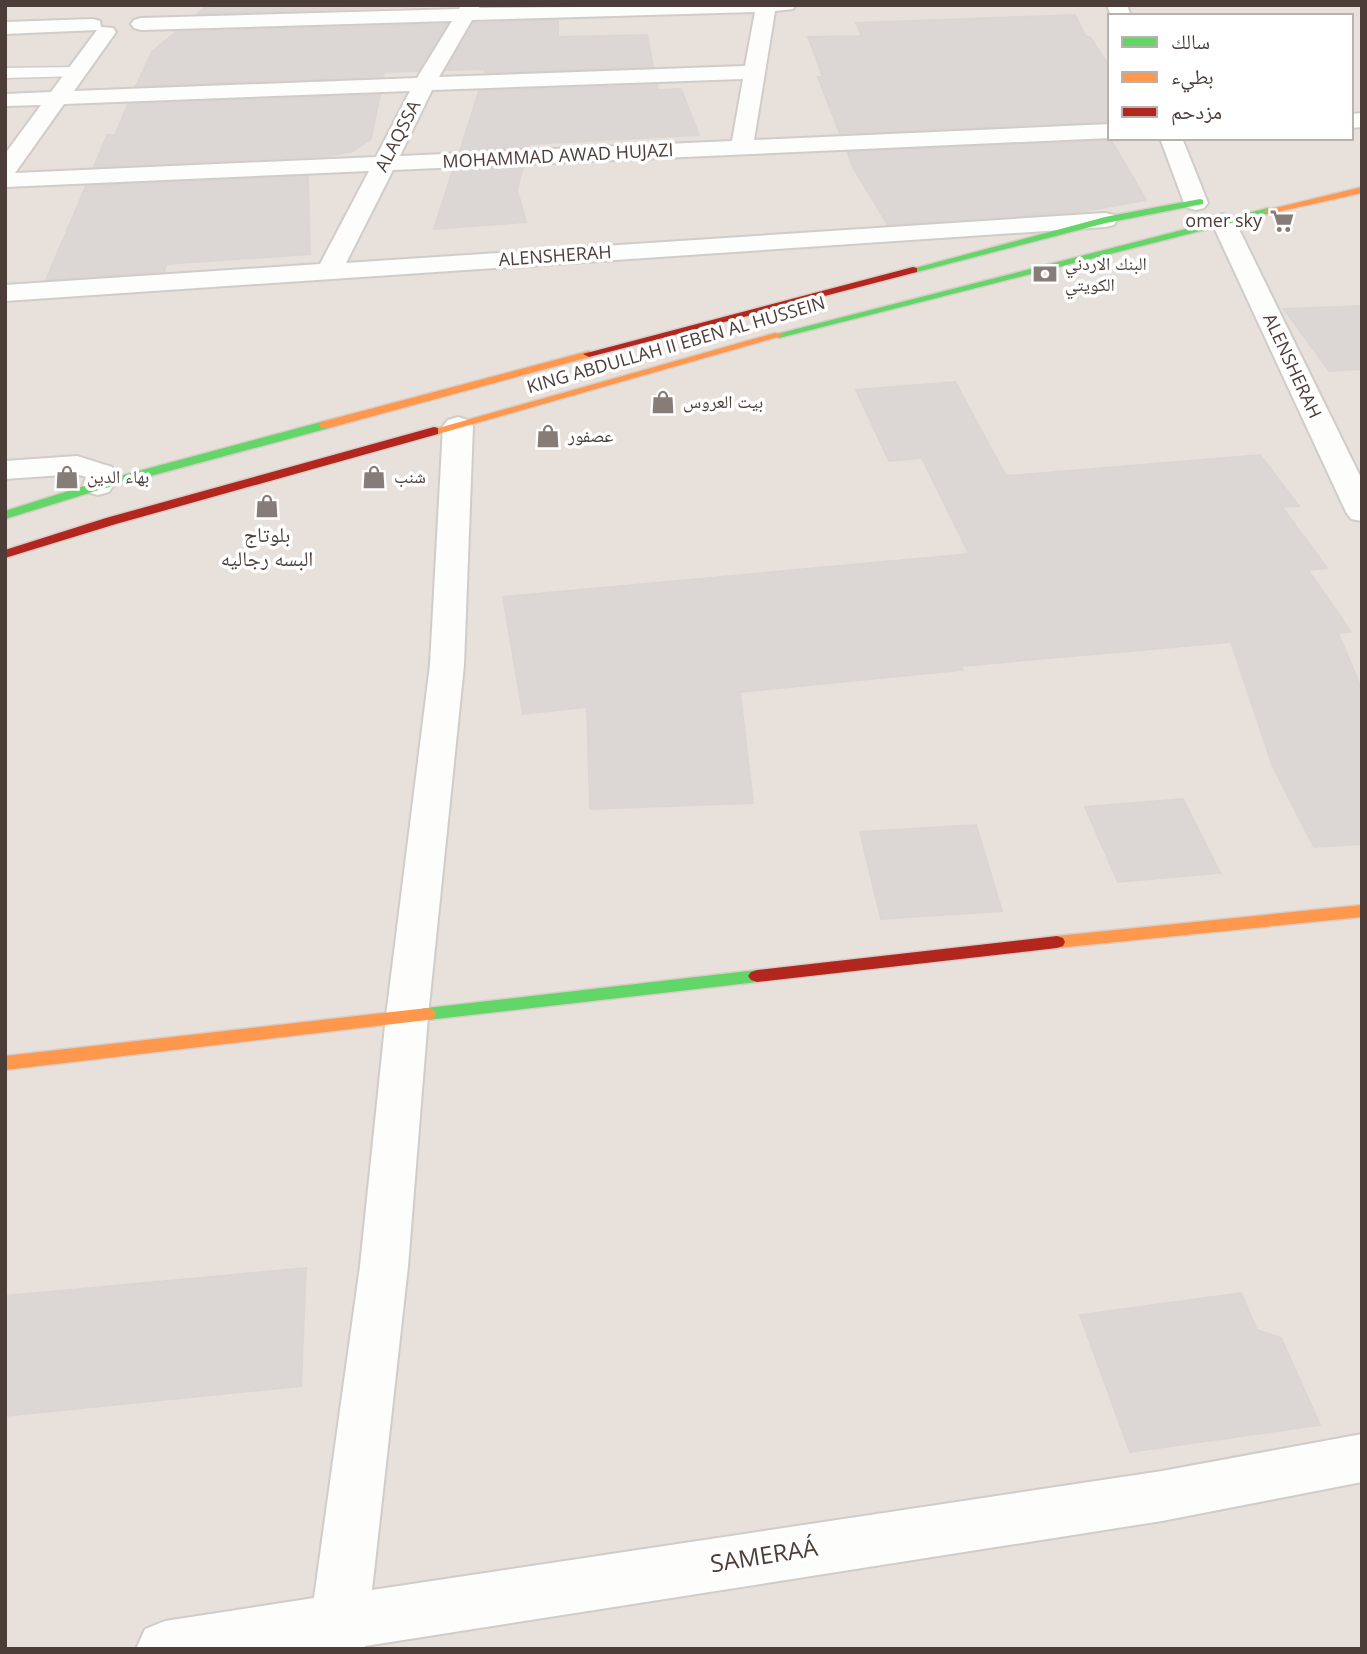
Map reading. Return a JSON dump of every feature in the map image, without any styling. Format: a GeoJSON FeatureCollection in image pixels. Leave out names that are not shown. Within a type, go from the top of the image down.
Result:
{"type":"FeatureCollection","features":[{"type":"Feature","properties":{"kind":"main road","name":"KING ABDULLAH II EBEN AL HUSSEIN"},"geometry":{"type":"LineString","coordinates":[[5,554],[111,521],[458,426],[1222,209],[1362,190]]}},
{"type":"Feature","properties":{"kind":"main road","name":"KING ABDULLAH II EBEN AL HUSSEIN"},"geometry":{"type":"LineString","coordinates":[[5,515],[98,486],[684,329],[1105,220],[1196,202],[1222,209]]}},
{"type":"Feature","properties":{"kind":"main road"},"geometry":{"type":"LineString","coordinates":[[5,1063],[1024,945],[1362,911]]}},
{"type":"Feature","properties":{"kind":"street"},"geometry":{"type":"LineString","coordinates":[[5,28],[120,19],[786,5]]}},
{"type":"Feature","properties":{"kind":"street"},"geometry":{"type":"LineString","coordinates":[[742,148],[752,72],[766,6]]}},
{"type":"Feature","properties":{"kind":"street","name":"ALAQSSA"},"geometry":{"type":"LineString","coordinates":[[330,270],[424,85],[468,10]]}},
{"type":"Feature","properties":{"kind":"street"},"geometry":{"type":"LineString","coordinates":[[5,170],[120,19]]}},
{"type":"Feature","properties":{"kind":"street"},"geometry":{"type":"LineString","coordinates":[[5,100],[752,72]]}},
{"type":"Feature","properties":{"kind":"street","name":"MOHAMMAD AWAD HUJAZI"},"geometry":{"type":"LineString","coordinates":[[5,180],[1108,131]]}},
{"type":"Feature","properties":{"kind":"street"},"geometry":{"type":"LineString","coordinates":[[1172,140],[1196,202]]}},
{"type":"Feature","properties":{"kind":"street","name":"ALENSHERAH"},"geometry":{"type":"LineString","coordinates":[[1222,209],[1362,512]]}},
{"type":"Feature","properties":{"kind":"street","name":"ALENSHERAH"},"geometry":{"type":"LineString","coordinates":[[5,293],[1105,220]]}},
{"type":"Feature","properties":{"kind":"street"},"geometry":{"type":"LineString","coordinates":[[338,1635],[384,1266],[407,1016],[447,665],[458,426]]}},
{"type":"Feature","properties":{"kind":"street"},"geometry":{"type":"LineString","coordinates":[[5,470],[87,466],[101,473],[102,480],[98,486]]}},
{"type":"Feature","properties":{"kind":"street","name":"SAMERAÁ"},"geometry":{"type":"LineString","coordinates":[[166,1649],[338,1635],[1162,1496],[1362,1458]]}},
{"type":"Feature","properties":{"kind":"lane"},"geometry":{"type":"LineString","coordinates":[[5,73],[77,72]]}},
{"type":"Feature","properties":{"kind":"shaded area"},"geometry":{"type":"Polygon","coordinates":[[[5,5],[1362,5],[1362,1649],[5,1649],[5,5]]]}},
{"type":"Feature","properties":{"kind":"building"},"geometry":{"type":"Polygon","coordinates":[[[207,5],[458,5],[197,14],[207,5]]]}},
{"type":"Feature","properties":{"kind":"building"},"geometry":{"type":"Polygon","coordinates":[[[1075,15],[1086,37],[1090,37],[1108,64],[1108,121],[840,134],[818,77],[823,77],[808,37],[862,36],[856,23],[1075,15]]]}},
{"type":"Feature","properties":{"kind":"building"},"geometry":{"type":"Polygon","coordinates":[[[558,20],[558,37],[647,35],[653,67],[485,73],[486,69],[446,70],[474,23],[558,20]]]}},
{"type":"Feature","properties":{"kind":"building"},"geometry":{"type":"Polygon","coordinates":[[[447,24],[418,71],[384,72],[383,77],[136,86],[152,52],[176,32],[447,24]]]}},
{"type":"Feature","properties":{"kind":"building"},"geometry":{"type":"Polygon","coordinates":[[[657,85],[658,90],[681,89],[699,135],[529,144],[528,148],[460,151],[479,91],[657,85]]]}},
{"type":"Feature","properties":{"kind":"building"},"geometry":{"type":"Polygon","coordinates":[[[380,95],[371,139],[353,151],[329,156],[94,167],[107,135],[115,135],[128,104],[380,95]]]}},
{"type":"Feature","properties":{"kind":"building"},"geometry":{"type":"Polygon","coordinates":[[[1111,140],[1146,200],[1079,212],[888,225],[854,169],[847,152],[1111,140]]]}},
{"type":"Feature","properties":{"kind":"building"},"geometry":{"type":"Polygon","coordinates":[[[523,167],[517,190],[526,222],[434,229],[453,170],[523,167]]]}},
{"type":"Feature","properties":{"kind":"building"},"geometry":{"type":"Polygon","coordinates":[[[308,176],[310,254],[166,264],[164,272],[46,280],[86,186],[308,176]]]}},
{"type":"Feature","properties":{"kind":"building"},"geometry":{"type":"Polygon","coordinates":[[[1362,306],[1362,369],[1329,371],[1284,309],[1362,306]]]}},
{"type":"Feature","properties":{"kind":"building"},"geometry":{"type":"Polygon","coordinates":[[[955,382],[1006,476],[1260,455],[1299,506],[1282,507],[1327,568],[1308,570],[1351,632],[1338,633],[1362,690],[1362,844],[1314,847],[1273,767],[1231,642],[961,666],[963,670],[740,692],[753,803],[590,809],[587,707],[523,714],[503,597],[969,554],[922,458],[889,461],[856,390],[955,382]]]}},
{"type":"Feature","properties":{"kind":"building"},"geometry":{"type":"Polygon","coordinates":[[[1183,799],[1220,873],[1118,882],[1085,807],[1183,799]]]}},
{"type":"Feature","properties":{"kind":"building"},"geometry":{"type":"Polygon","coordinates":[[[976,825],[1002,911],[881,919],[860,832],[976,825]]]}},
{"type":"Feature","properties":{"kind":"building"},"geometry":{"type":"Polygon","coordinates":[[[306,1268],[301,1386],[5,1416],[5,1296],[306,1268]]]}},
{"type":"Feature","properties":{"kind":"building"},"geometry":{"type":"Polygon","coordinates":[[[1241,1293],[1257,1330],[1281,1338],[1320,1425],[1130,1452],[1080,1315],[1241,1293]]]}},
{"type":"Feature","properties":{"kind":"traffic: fast"},"geometry":{"type":"LineString","coordinates":[[913,270],[1105,220],[1200,202]]}},
{"type":"Feature","properties":{"kind":"traffic: fast"},"geometry":{"type":"LineString","coordinates":[[779,335],[1268,211]]}},
{"type":"Feature","properties":{"kind":"traffic: fast"},"geometry":{"type":"LineString","coordinates":[[5,515],[98,486],[325,425]]}},
{"type":"Feature","properties":{"kind":"traffic: fast"},"geometry":{"type":"LineString","coordinates":[[427,1014],[757,976]]}},
{"type":"Feature","properties":{"kind":"traffic: slow"},"geometry":{"type":"LineString","coordinates":[[1268,211],[1362,190]]}},
{"type":"Feature","properties":{"kind":"traffic: slow"},"geometry":{"type":"LineString","coordinates":[[434,431],[779,335]]}},
{"type":"Feature","properties":{"kind":"traffic: slow"},"geometry":{"type":"LineString","coordinates":[[325,425],[589,354]]}},
{"type":"Feature","properties":{"kind":"traffic: slow"},"geometry":{"type":"LineString","coordinates":[[1057,942],[1362,911]]}},
{"type":"Feature","properties":{"kind":"traffic: slow"},"geometry":{"type":"LineString","coordinates":[[5,1063],[427,1014]]}},
{"type":"Feature","properties":{"kind":"traffic: jam"},"geometry":{"type":"LineString","coordinates":[[589,354],[913,270]]}},
{"type":"Feature","properties":{"kind":"traffic: jam"},"geometry":{"type":"LineString","coordinates":[[5,554],[111,521],[434,431]]}},
{"type":"Feature","properties":{"kind":"traffic: jam"},"geometry":{"type":"LineString","coordinates":[[757,976],[1057,942]]}},
{"type":"Feature","properties":{"kind":"place","name":"omer sky"},"geometry":{"type":"Point","coordinates":[1282,221]}},
{"type":"Feature","properties":{"kind":"place","name":"البنك الاردني الكويتي"},"geometry":{"type":"Point","coordinates":[1045,274]}},
{"type":"Feature","properties":{"kind":"place","name":"بيت العروس"},"geometry":{"type":"Point","coordinates":[663,402]}},
{"type":"Feature","properties":{"kind":"place","name":"عصفور"},"geometry":{"type":"Point","coordinates":[548,436]}},
{"type":"Feature","properties":{"kind":"place","name":"بهاء الدين"},"geometry":{"type":"Point","coordinates":[67,477]}},
{"type":"Feature","properties":{"kind":"place","name":"شنب"},"geometry":{"type":"Point","coordinates":[374,477]}},
{"type":"Feature","properties":{"kind":"place","name":"بلوتاج البسه رجاليه"},"geometry":{"type":"Point","coordinates":[267,506]}}]}
